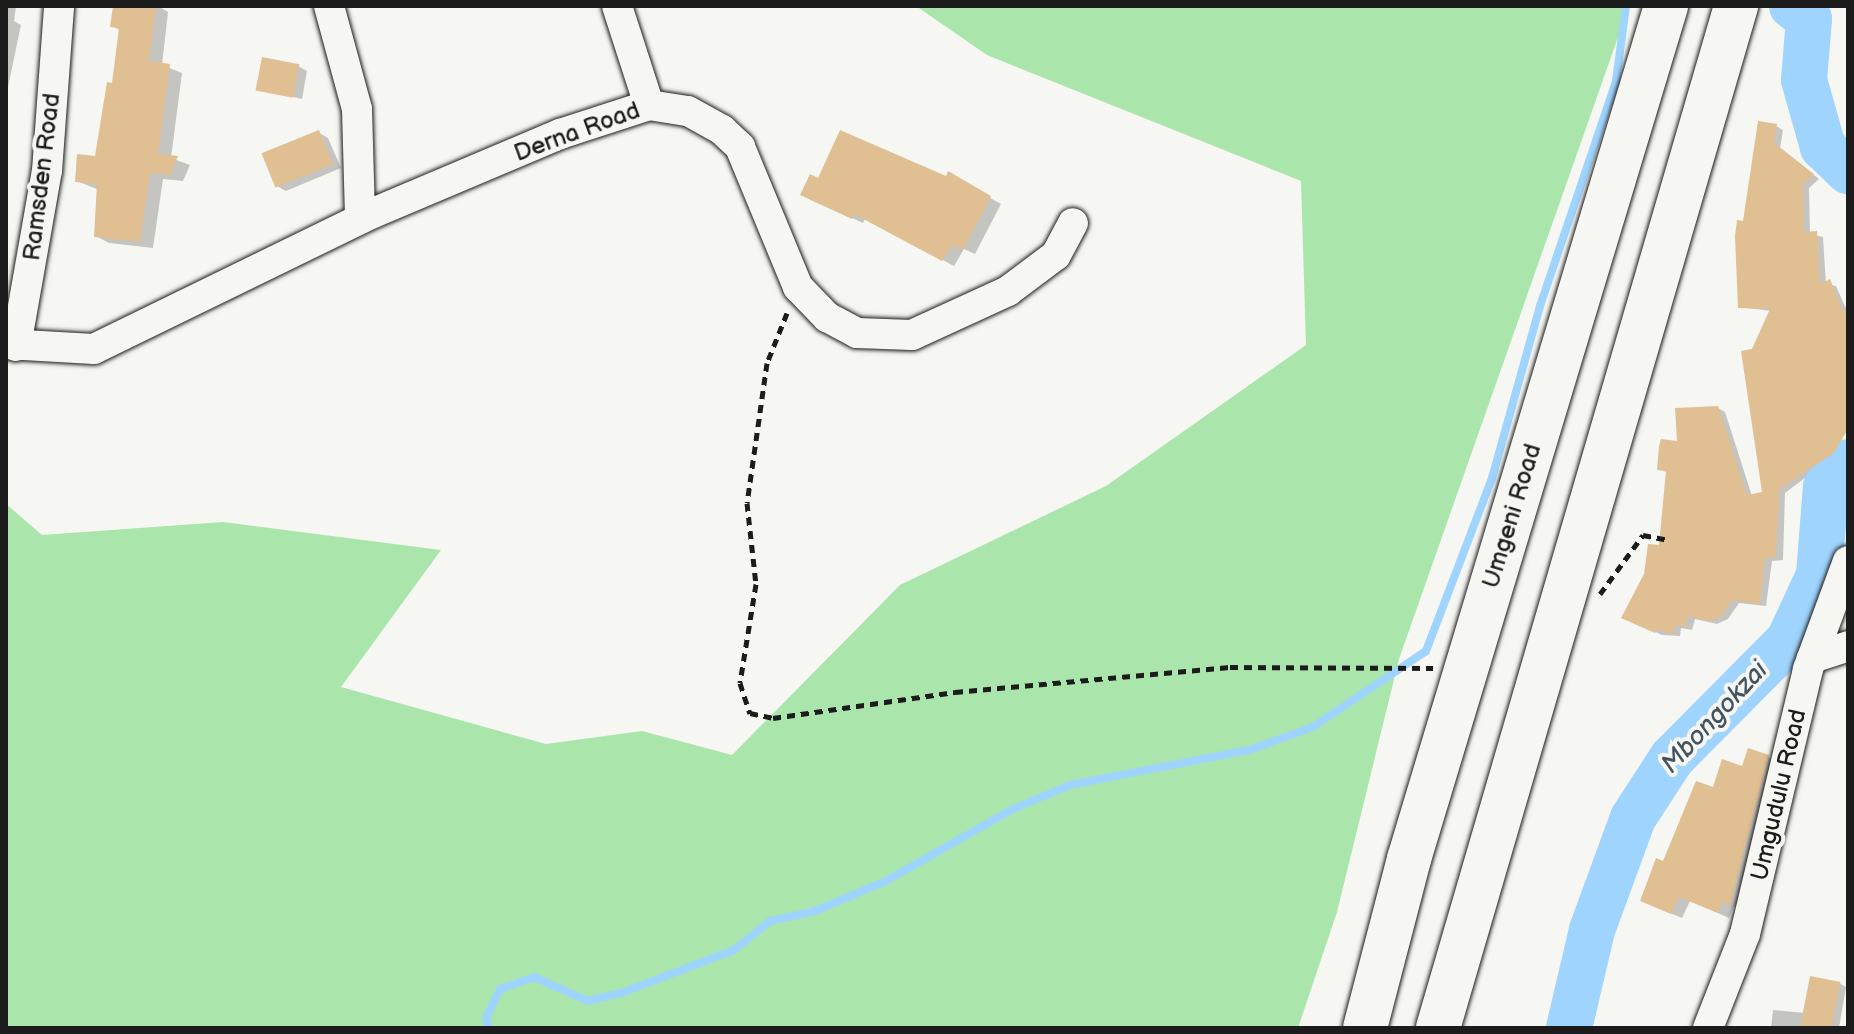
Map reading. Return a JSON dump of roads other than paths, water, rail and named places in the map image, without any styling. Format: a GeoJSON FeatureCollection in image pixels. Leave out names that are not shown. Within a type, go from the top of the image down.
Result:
{"type":"FeatureCollection","features":[{"type":"Feature","properties":{"kind":"highway","name":"Umgeni Road"},"geometry":{"type":"LineString","coordinates":[[1365,1028],[1409,859],[1666,6]]}},
{"type":"Feature","properties":{"kind":"highway"},"geometry":{"type":"LineString","coordinates":[[1438,1028],[1736,6]]}},
{"type":"Feature","properties":{"kind":"street","name":"Ramsden Road"},"geometry":{"type":"LineString","coordinates":[[11,345],[47,171],[59,6]]}},
{"type":"Feature","properties":{"kind":"street"},"geometry":{"type":"LineString","coordinates":[[329,6],[357,109],[360,219]]}},
{"type":"Feature","properties":{"kind":"street"},"geometry":{"type":"LineString","coordinates":[[617,6],[649,105]]}},
{"type":"Feature","properties":{"kind":"street","name":"Derna Road"},"geometry":{"type":"LineString","coordinates":[[11,345],[94,349],[360,219],[560,134],[649,105],[688,111],[740,147],[798,287],[827,317],[857,333],[912,335],[1032,277],[1056,255],[1073,223]]}},
{"type":"Feature","properties":{"kind":"street","name":"Umgudulu Road"},"geometry":{"type":"LineString","coordinates":[[1708,1028],[1745,934],[1812,658],[1848,561]]}},
{"type":"Feature","properties":{"kind":"street"},"geometry":{"type":"LineString","coordinates":[[1812,658],[1848,646]]}},
{"type":"Feature","properties":{"kind":"waterway"},"geometry":{"type":"LineString","coordinates":[[489,1028],[486,1018],[500,989],[534,977],[588,1001],[624,992],[734,950],[770,921],[815,911],[886,881],[1013,809],[1070,785],[1249,750],[1313,727],[1426,651],[1492,478],[1540,306],[1616,81],[1626,6]]}},
{"type":"Feature","properties":{"kind":"waterway","name":"Mbongokzai"},"geometry":{"type":"LineString","coordinates":[[1792,6],[1809,19],[1804,80],[1823,147],[1848,171]]}},
{"type":"Feature","properties":{"kind":"waterway","name":"Mbongokzai"},"geometry":{"type":"LineString","coordinates":[[1569,1028],[1592,930],[1633,818],[1672,758],[1789,640],[1819,575],[1826,487],[1848,462]]}}]}
